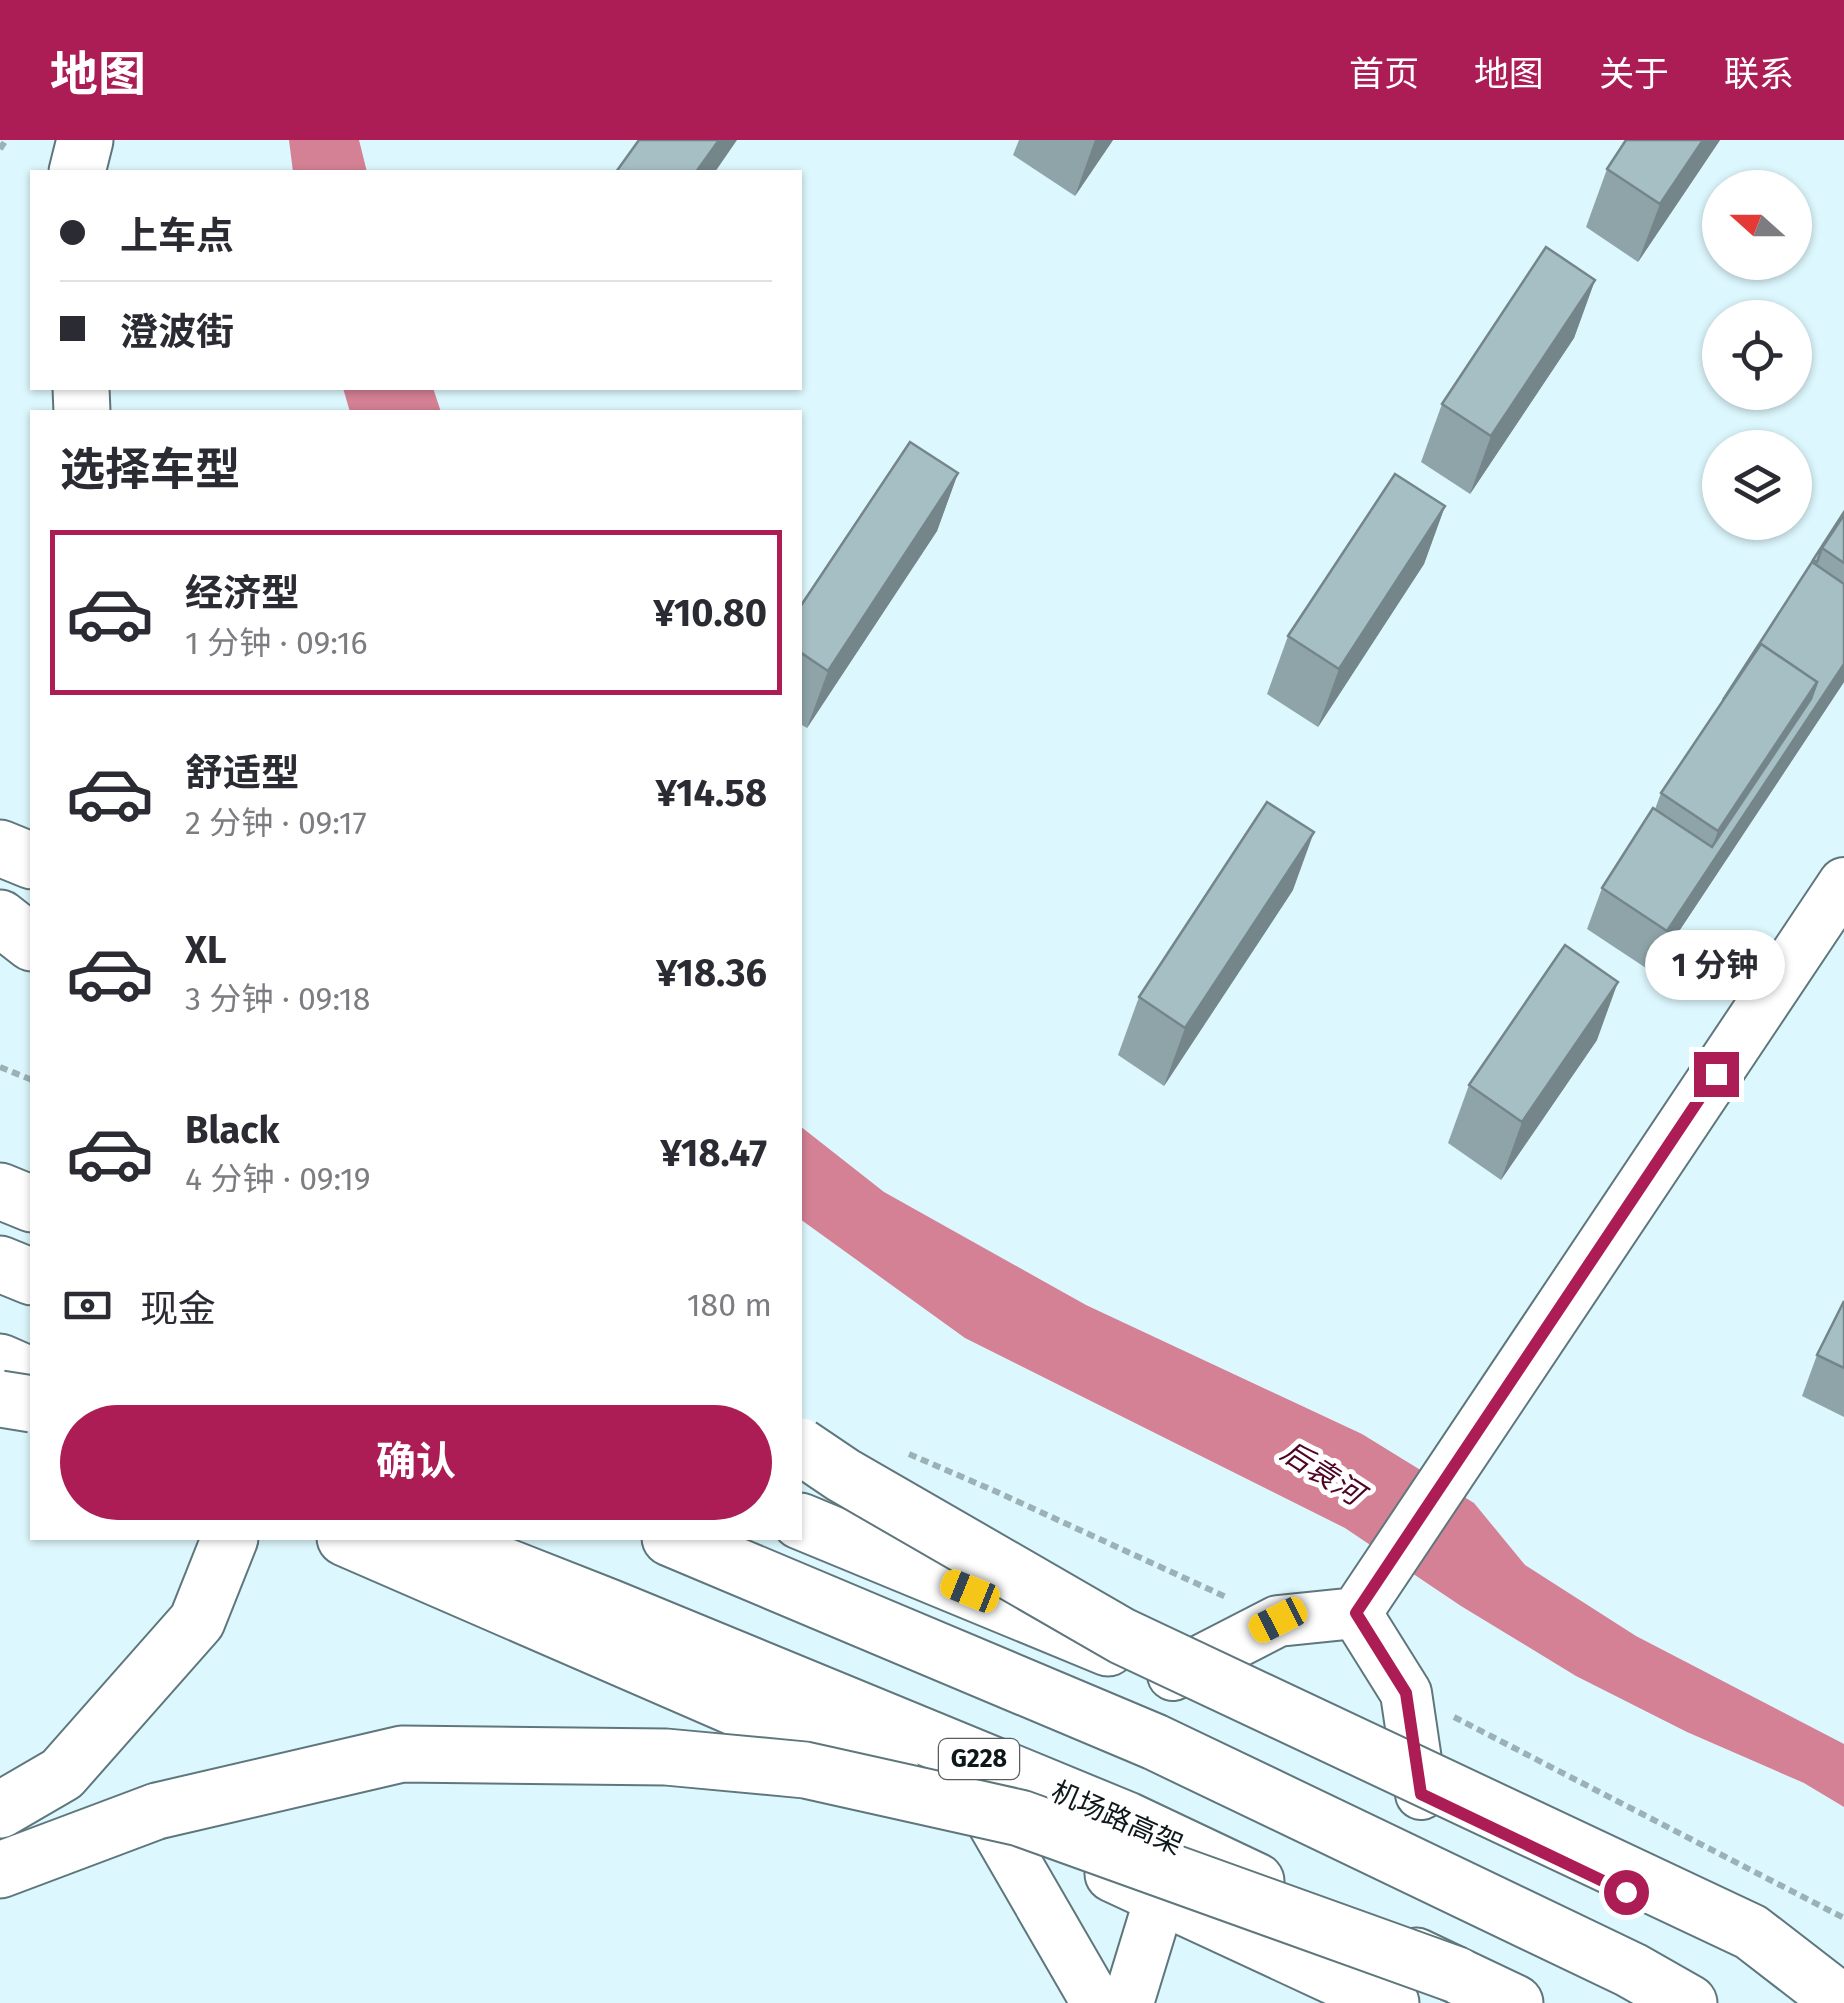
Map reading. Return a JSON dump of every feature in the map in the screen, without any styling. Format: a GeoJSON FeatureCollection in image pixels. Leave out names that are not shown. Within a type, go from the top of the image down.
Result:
{"type":"FeatureCollection","features":[{"type":"Feature","properties":{"kind":"main road"},"geometry":{"type":"LineString","coordinates":[[78,170],[85,140]]}},
{"type":"Feature","properties":{"kind":"main road"},"geometry":{"type":"LineString","coordinates":[[0,848],[30,860]]}},
{"type":"Feature","properties":{"kind":"main road"},"geometry":{"type":"LineString","coordinates":[[0,918],[30,941]]}},
{"type":"Feature","properties":{"kind":"main road"},"geometry":{"type":"LineString","coordinates":[[0,1191],[30,1203]]}},
{"type":"Feature","properties":{"kind":"main road"},"geometry":{"type":"LineString","coordinates":[[0,1264],[30,1276]]}},
{"type":"Feature","properties":{"kind":"main road"},"geometry":{"type":"LineString","coordinates":[[0,1362],[30,1375]]}},
{"type":"Feature","properties":{"kind":"main road"},"geometry":{"type":"LineString","coordinates":[[0,1391],[30,1403]]}},
{"type":"Feature","properties":{"kind":"main road"},"geometry":{"type":"LineString","coordinates":[[0,1400],[30,1404]]}},
{"type":"Feature","properties":{"kind":"main road"},"geometry":{"type":"LineString","coordinates":[[802,1447],[1122,1636],[1752,1932],[1843,2003]]}},
{"type":"Feature","properties":{"kind":"main road"},"geometry":{"type":"LineString","coordinates":[[802,1522],[1173,1675],[1729,1942],[1833,2003]]}},
{"type":"Feature","properties":{"kind":"main road"},"geometry":{"type":"LineString","coordinates":[[0,1810],[62,1774],[197,1620],[229,1540]]}},
{"type":"Feature","properties":{"kind":"main road"},"geometry":{"type":"LineString","coordinates":[[350,1540],[990,1818],[1390,2003]]}},
{"type":"Feature","properties":{"kind":"main road","name":"机场路高架"},"geometry":{"type":"LineString","coordinates":[[438,1540],[1126,1820],[1515,2003]]}},
{"type":"Feature","properties":{"kind":"main road"},"geometry":{"type":"LineString","coordinates":[[675,1540],[1155,1742],[1630,1970],[1689,2003]]}},
{"type":"Feature","properties":{"kind":"main road"},"geometry":{"type":"LineString","coordinates":[[0,1870],[157,1811],[402,1754],[666,1757],[806,1770],[1020,1818],[1457,1975]]}},
{"type":"Feature","properties":{"kind":"street"},"geometry":{"type":"LineString","coordinates":[[1173,1675],[1278,1620],[1359,1609],[1844,882]]}},
{"type":"Feature","properties":{"kind":"street"},"geometry":{"type":"LineString","coordinates":[[1359,1609],[1406,1693],[1421,1794]]}},
{"type":"Feature","properties":{"kind":"street"},"geometry":{"type":"LineString","coordinates":[[990,1818],[1097,2003]]}},
{"type":"Feature","properties":{"kind":"street"},"geometry":{"type":"LineString","coordinates":[[1128,2003],[1160,1895]]}},
{"type":"Feature","properties":{"kind":"path"},"geometry":{"type":"LineString","coordinates":[[0,149],[6,140]]}},
{"type":"Feature","properties":{"kind":"path"},"geometry":{"type":"LineString","coordinates":[[0,1066],[30,1079]]}},
{"type":"Feature","properties":{"kind":"water"},"geometry":{"type":"Polygon","coordinates":[[[289,140],[359,140],[366,170],[293,170],[289,140]]]}},
{"type":"Feature","properties":{"kind":"water"},"geometry":{"type":"Polygon","coordinates":[[[344,390],[434,390],[440,410],[349,410],[344,390]]]}},
{"type":"Feature","properties":{"kind":"water","name":"后袁河"},"geometry":{"type":"Polygon","coordinates":[[[802,1128],[884,1192],[1086,1305],[1362,1434],[1474,1503],[1525,1565],[1636,1636],[1844,1744],[1844,1807],[1804,1783],[1687,1732],[1576,1676],[1461,1606],[1345,1528],[965,1338],[802,1220],[802,1128]]]}},
{"type":"Feature","properties":{"kind":"building"},"geometry":{"type":"Polygon","coordinates":[[[639,140],[719,140],[697,170],[617,170],[639,140]]]}},
{"type":"Feature","properties":{"kind":"building"},"geometry":{"type":"Polygon","coordinates":[[[1626,140],[1703,140],[1660,204],[1607,169],[1626,140]]]}},
{"type":"Feature","properties":{"kind":"building"},"geometry":{"type":"Polygon","coordinates":[[[1546,247],[1595,280],[1491,436],[1442,404],[1546,247]]]}},
{"type":"Feature","properties":{"kind":"building"},"geometry":{"type":"Polygon","coordinates":[[[910,442],[958,473],[828,671],[802,653],[802,604],[910,442]]]}},
{"type":"Feature","properties":{"kind":"building"},"geometry":{"type":"Polygon","coordinates":[[[1395,474],[1445,506],[1339,669],[1288,636],[1395,474]]]}},
{"type":"Feature","properties":{"kind":"building"},"geometry":{"type":"Polygon","coordinates":[[[1844,512],[1817,562],[1813,560],[1844,512]]]}},
{"type":"Feature","properties":{"kind":"building"},"geometry":{"type":"Polygon","coordinates":[[[1844,515],[1844,563],[1822,548],[1844,515]]]}},
{"type":"Feature","properties":{"kind":"building"},"geometry":{"type":"Polygon","coordinates":[[[1812,562],[1844,584],[1844,664],[1667,931],[1602,888],[1653,808],[1712,847],[1811,699],[1817,682],[1761,644],[1723,700],[1812,562]]]}},
{"type":"Feature","properties":{"kind":"building"},"geometry":{"type":"Polygon","coordinates":[[[1761,644],[1817,682],[1718,831],[1661,793],[1761,644]]]}},
{"type":"Feature","properties":{"kind":"building"},"geometry":{"type":"Polygon","coordinates":[[[1267,802],[1314,832],[1185,1028],[1139,997],[1267,802]]]}},
{"type":"Feature","properties":{"kind":"building"},"geometry":{"type":"Polygon","coordinates":[[[1565,945],[1618,982],[1522,1122],[1469,1085],[1565,945]]]}},
{"type":"Feature","properties":{"kind":"building"},"geometry":{"type":"Polygon","coordinates":[[[1844,1301],[1844,1368],[1817,1355],[1844,1301]]]}},
{"type":"Feature","properties":{"kind":"route"},"geometry":{"type":"LineString","coordinates":[[1626,1892],[1421,1794],[1406,1693],[1356,1613],[1716,1074]]}}]}
